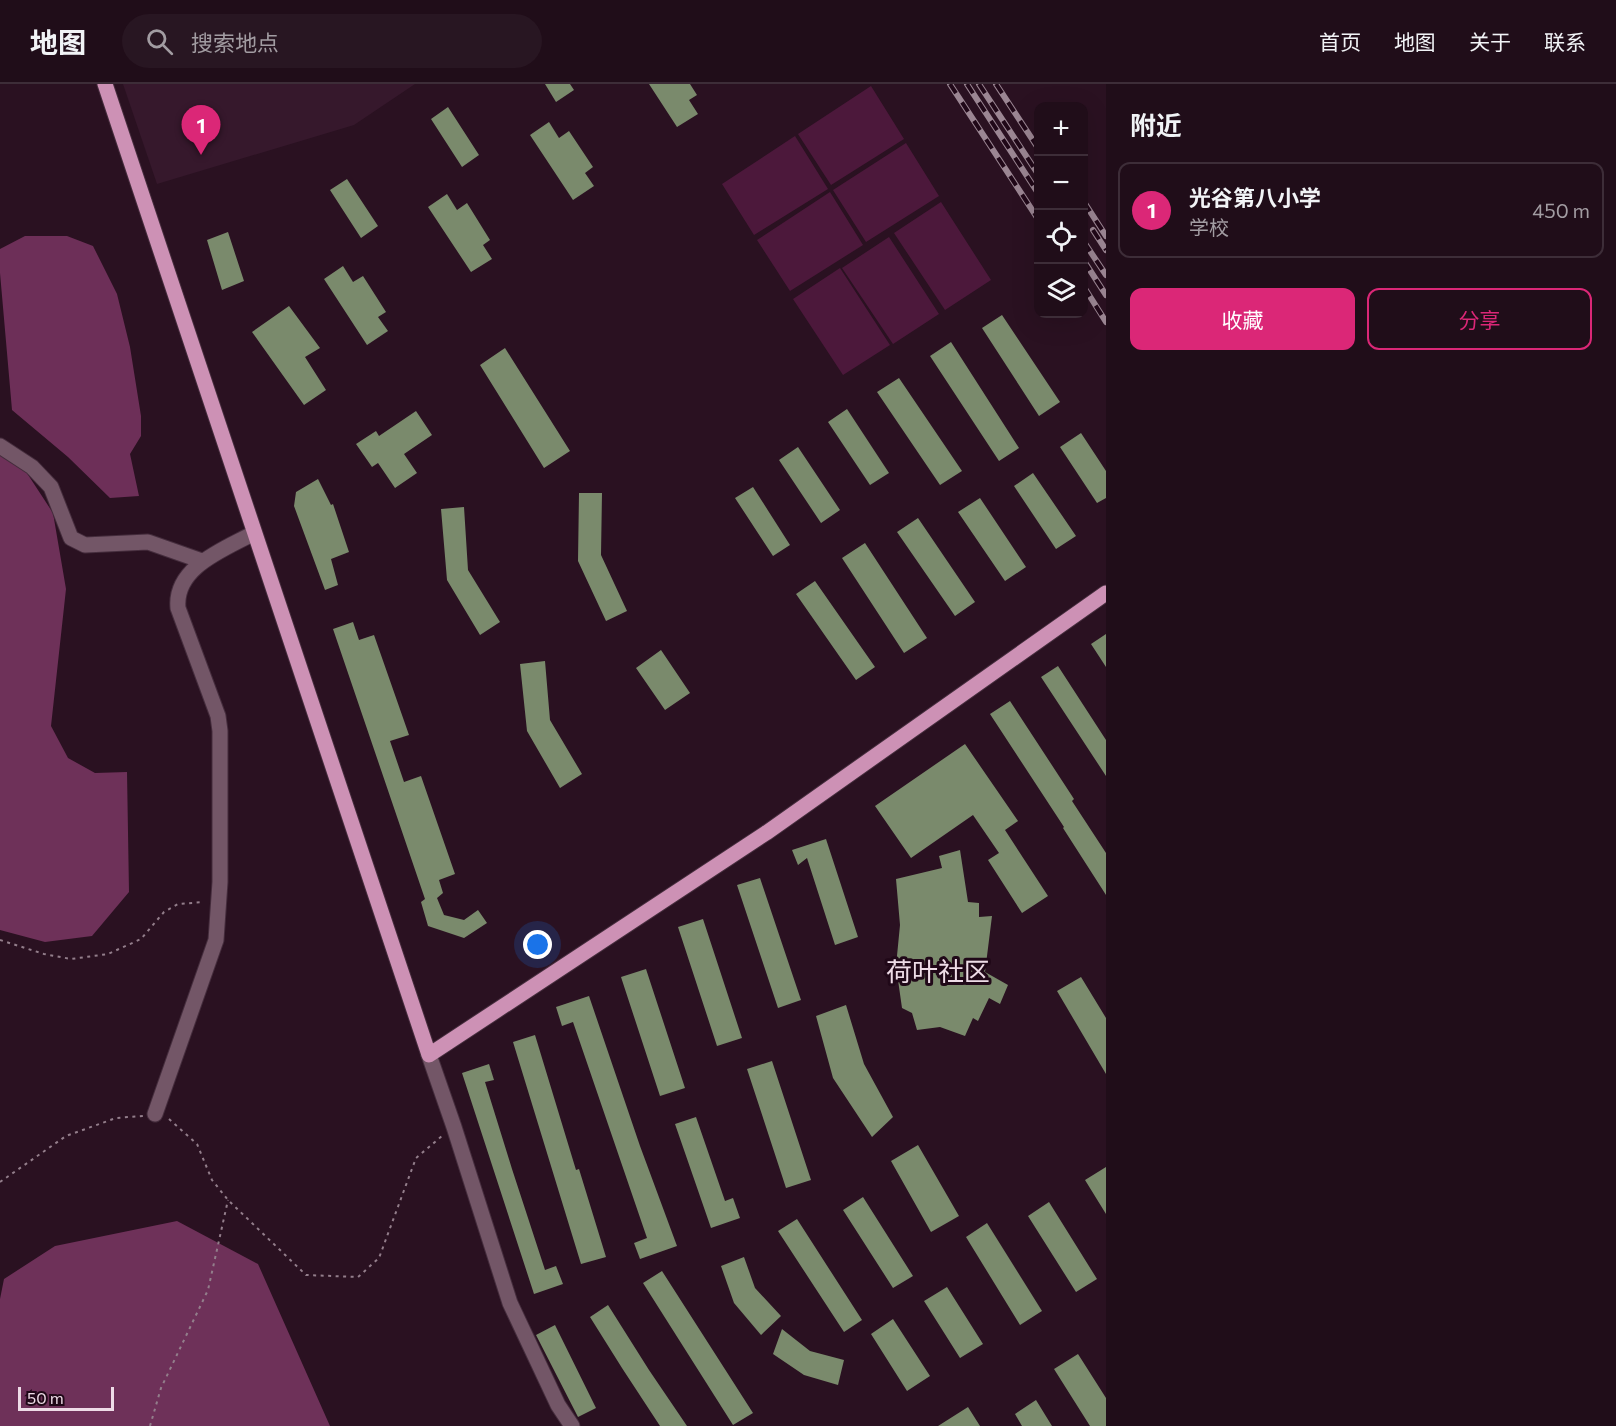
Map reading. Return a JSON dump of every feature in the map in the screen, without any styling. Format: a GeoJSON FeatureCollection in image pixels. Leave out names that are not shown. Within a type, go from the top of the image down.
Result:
{"type":"FeatureCollection","features":[{"type":"Feature","properties":{"kind":"main road"},"geometry":{"type":"LineString","coordinates":[[105,84],[429,1054],[766,833],[1106,593]]}},
{"type":"Feature","properties":{"kind":"street"},"geometry":{"type":"LineString","coordinates":[[0,446],[32,467],[51,487],[70,538],[84,545],[148,542],[202,561]]}},
{"type":"Feature","properties":{"kind":"street"},"geometry":{"type":"LineString","coordinates":[[155,1114],[216,940],[219,901],[220,731],[218,716],[178,608],[177,596],[180,587],[202,561],[254,534]]}},
{"type":"Feature","properties":{"kind":"street"},"geometry":{"type":"LineString","coordinates":[[429,1054],[510,1303],[558,1405],[572,1426]]}},
{"type":"Feature","properties":{"kind":"path"},"geometry":{"type":"LineString","coordinates":[[0,940],[44,954],[71,959],[108,954],[141,939],[164,912],[178,904],[219,901]]}},
{"type":"Feature","properties":{"kind":"path"},"geometry":{"type":"LineString","coordinates":[[0,1182],[66,1136],[116,1118],[155,1114],[168,1118],[197,1144],[212,1180],[228,1200],[306,1275],[358,1278],[379,1258],[416,1158],[454,1127]]}},
{"type":"Feature","properties":{"kind":"path"},"geometry":{"type":"LineString","coordinates":[[150,1426],[161,1388],[207,1290],[228,1200]]}},
{"type":"Feature","properties":{"kind":"shaded area"},"geometry":{"type":"Polygon","coordinates":[[[123,84],[415,84],[354,125],[157,184],[123,84]]]}},
{"type":"Feature","properties":{"kind":"shaded area"},"geometry":{"type":"Polygon","coordinates":[[[871,86],[904,139],[831,185],[798,134],[871,86]]]}},
{"type":"Feature","properties":{"kind":"shaded area"},"geometry":{"type":"Polygon","coordinates":[[[795,136],[828,189],[754,235],[722,184],[795,136]]]}},
{"type":"Feature","properties":{"kind":"shaded area"},"geometry":{"type":"Polygon","coordinates":[[[906,143],[939,196],[866,242],[833,190],[906,143]]]}},
{"type":"Feature","properties":{"kind":"shaded area"},"geometry":{"type":"Polygon","coordinates":[[[830,192],[863,245],[790,291],[757,240],[830,192]]]}},
{"type":"Feature","properties":{"kind":"shaded area"},"geometry":{"type":"Polygon","coordinates":[[[941,202],[991,280],[945,310],[894,233],[941,202]]]}},
{"type":"Feature","properties":{"kind":"shaded area"},"geometry":{"type":"Polygon","coordinates":[[[25,236],[67,236],[93,246],[117,294],[130,347],[141,416],[141,436],[130,454],[139,496],[110,498],[68,457],[12,410],[0,249],[25,236]]]}},
{"type":"Feature","properties":{"kind":"shaded area"},"geometry":{"type":"Polygon","coordinates":[[[889,237],[939,314],[893,344],[842,268],[889,237]]]}},
{"type":"Feature","properties":{"kind":"shaded area"},"geometry":{"type":"Polygon","coordinates":[[[840,268],[890,345],[843,375],[793,299],[840,268]]]}},
{"type":"Feature","properties":{"kind":"shaded area"},"geometry":{"type":"Polygon","coordinates":[[[0,452],[21,464],[53,513],[66,589],[51,726],[68,758],[95,773],[127,772],[129,892],[92,936],[45,942],[0,930],[0,452]]]}},
{"type":"Feature","properties":{"kind":"shaded area"},"geometry":{"type":"Polygon","coordinates":[[[177,1221],[258,1264],[330,1426],[0,1426],[0,1299],[4,1279],[55,1246],[177,1221]]]}},
{"type":"Feature","properties":{"kind":"building"},"geometry":{"type":"Polygon","coordinates":[[[545,84],[570,84],[574,90],[556,102],[545,84]]]}},
{"type":"Feature","properties":{"kind":"building"},"geometry":{"type":"Polygon","coordinates":[[[649,84],[690,84],[697,95],[689,100],[698,114],[677,127],[649,84]]]}},
{"type":"Feature","properties":{"kind":"building"},"geometry":{"type":"Polygon","coordinates":[[[448,107],[479,155],[462,167],[431,119],[448,107]]]}},
{"type":"Feature","properties":{"kind":"building"},"geometry":{"type":"Polygon","coordinates":[[[549,122],[559,138],[569,131],[593,167],[585,173],[594,186],[573,200],[530,135],[549,122]]]}},
{"type":"Feature","properties":{"kind":"building"},"geometry":{"type":"Polygon","coordinates":[[[347,179],[378,226],[361,238],[330,190],[347,179]]]}},
{"type":"Feature","properties":{"kind":"building"},"geometry":{"type":"Polygon","coordinates":[[[447,194],[457,210],[467,203],[490,240],[483,245],[492,259],[471,272],[428,207],[447,194]]]}},
{"type":"Feature","properties":{"kind":"building"},"geometry":{"type":"Polygon","coordinates":[[[228,232],[244,281],[222,290],[207,240],[228,232]]]}},
{"type":"Feature","properties":{"kind":"building"},"geometry":{"type":"Polygon","coordinates":[[[343,266],[353,282],[363,276],[386,312],[378,317],[388,331],[367,345],[324,279],[343,266]]]}},
{"type":"Feature","properties":{"kind":"building"},"geometry":{"type":"Polygon","coordinates":[[[289,306],[320,348],[305,357],[326,390],[304,405],[252,332],[289,306]]]}},
{"type":"Feature","properties":{"kind":"building"},"geometry":{"type":"Polygon","coordinates":[[[1002,315],[1060,402],[1039,416],[982,328],[1002,315]]]}},
{"type":"Feature","properties":{"kind":"building"},"geometry":{"type":"Polygon","coordinates":[[[951,342],[1019,448],[999,461],[930,356],[951,342]]]}},
{"type":"Feature","properties":{"kind":"building"},"geometry":{"type":"Polygon","coordinates":[[[505,348],[570,451],[544,468],[480,365],[505,348]]]}},
{"type":"Feature","properties":{"kind":"building"},"geometry":{"type":"Polygon","coordinates":[[[899,378],[962,471],[940,485],[877,392],[899,378]]]}},
{"type":"Feature","properties":{"kind":"building"},"geometry":{"type":"Polygon","coordinates":[[[847,409],[889,473],[870,485],[828,422],[847,409]]]}},
{"type":"Feature","properties":{"kind":"building"},"geometry":{"type":"Polygon","coordinates":[[[416,411],[432,435],[404,454],[417,473],[395,488],[378,463],[372,467],[356,444],[376,431],[379,436],[416,411]]]}},
{"type":"Feature","properties":{"kind":"building"},"geometry":{"type":"Polygon","coordinates":[[[1081,433],[1106,471],[1106,498],[1097,503],[1060,447],[1081,433]]]}},
{"type":"Feature","properties":{"kind":"building"},"geometry":{"type":"Polygon","coordinates":[[[798,447],[840,510],[821,523],[779,460],[798,447]]]}},
{"type":"Feature","properties":{"kind":"building"},"geometry":{"type":"Polygon","coordinates":[[[1033,473],[1076,536],[1056,549],[1014,486],[1033,473]]]}},
{"type":"Feature","properties":{"kind":"building"},"geometry":{"type":"Polygon","coordinates":[[[318,479],[331,505],[333,504],[349,552],[331,559],[338,585],[325,590],[294,506],[296,492],[318,479]]]}},
{"type":"Feature","properties":{"kind":"building"},"geometry":{"type":"Polygon","coordinates":[[[753,487],[790,545],[773,556],[735,498],[753,487]]]}},
{"type":"Feature","properties":{"kind":"building"},"geometry":{"type":"Polygon","coordinates":[[[579,493],[602,493],[601,555],[627,611],[606,621],[578,561],[579,493]]]}},
{"type":"Feature","properties":{"kind":"building"},"geometry":{"type":"Polygon","coordinates":[[[980,498],[1026,567],[1005,581],[958,512],[980,498]]]}},
{"type":"Feature","properties":{"kind":"building"},"geometry":{"type":"Polygon","coordinates":[[[464,507],[468,570],[500,622],[480,635],[447,580],[441,509],[464,507]]]}},
{"type":"Feature","properties":{"kind":"building"},"geometry":{"type":"Polygon","coordinates":[[[918,518],[975,602],[955,616],[897,532],[918,518]]]}},
{"type":"Feature","properties":{"kind":"building"},"geometry":{"type":"Polygon","coordinates":[[[865,543],[927,638],[904,653],[842,558],[865,543]]]}},
{"type":"Feature","properties":{"kind":"building"},"geometry":{"type":"Polygon","coordinates":[[[815,581],[875,667],[856,680],[796,594],[815,581]]]}},
{"type":"Feature","properties":{"kind":"building"},"geometry":{"type":"Polygon","coordinates":[[[353,622],[359,640],[374,635],[409,735],[390,741],[404,782],[421,776],[455,874],[439,880],[443,893],[437,898],[444,915],[464,920],[478,910],[487,923],[464,938],[428,926],[421,902],[425,899],[333,629],[353,622]]]}},
{"type":"Feature","properties":{"kind":"building"},"geometry":{"type":"Polygon","coordinates":[[[1106,634],[1106,667],[1091,644],[1106,634]]]}},
{"type":"Feature","properties":{"kind":"building"},"geometry":{"type":"Polygon","coordinates":[[[661,650],[690,693],[665,710],[636,668],[661,650]]]}},
{"type":"Feature","properties":{"kind":"building"},"geometry":{"type":"Polygon","coordinates":[[[545,661],[550,720],[582,774],[560,788],[527,731],[520,664],[545,661]]]}},
{"type":"Feature","properties":{"kind":"building"},"geometry":{"type":"Polygon","coordinates":[[[1058,666],[1106,740],[1106,776],[1041,677],[1058,666]]]}},
{"type":"Feature","properties":{"kind":"building"},"geometry":{"type":"Polygon","coordinates":[[[1010,701],[1106,853],[1106,895],[990,714],[1010,701]]]}},
{"type":"Feature","properties":{"kind":"building"},"geometry":{"type":"Polygon","coordinates":[[[965,744],[1018,821],[1005,830],[1048,896],[1022,913],[988,860],[999,853],[973,815],[911,858],[875,806],[965,744]]]}},
{"type":"Feature","properties":{"kind":"building"},"geometry":{"type":"Polygon","coordinates":[[[826,839],[858,937],[835,945],[807,858],[798,865],[792,850],[826,839]]]}},
{"type":"Feature","properties":{"kind":"building"},"geometry":{"type":"Polygon","coordinates":[[[960,850],[968,902],[979,903],[979,917],[992,916],[985,972],[1008,985],[1000,1004],[989,998],[978,1021],[973,1018],[965,1036],[940,1027],[917,1030],[912,1013],[902,1008],[896,966],[900,925],[896,879],[942,868],[939,856],[960,850]]]}},
{"type":"Feature","properties":{"kind":"building"},"geometry":{"type":"Polygon","coordinates":[[[760,878],[801,1000],[778,1008],[737,885],[760,878]]]}},
{"type":"Feature","properties":{"kind":"building"},"geometry":{"type":"Polygon","coordinates":[[[703,919],[742,1038],[717,1046],[678,927],[703,919]]]}},
{"type":"Feature","properties":{"kind":"building"},"geometry":{"type":"Polygon","coordinates":[[[646,969],[685,1088],[660,1096],[621,977],[646,969]]]}},
{"type":"Feature","properties":{"kind":"building"},"geometry":{"type":"Polygon","coordinates":[[[1081,977],[1106,1018],[1106,1074],[1057,991],[1081,977]]]}},
{"type":"Feature","properties":{"kind":"building"},"geometry":{"type":"Polygon","coordinates":[[[589,996],[677,1246],[640,1259],[634,1243],[647,1238],[573,1022],[562,1026],[556,1007],[589,996]]]}},
{"type":"Feature","properties":{"kind":"building"},"geometry":{"type":"Polygon","coordinates":[[[846,1005],[864,1064],[893,1117],[872,1137],[833,1078],[816,1016],[846,1005]]]}},
{"type":"Feature","properties":{"kind":"building"},"geometry":{"type":"Polygon","coordinates":[[[535,1035],[576,1170],[579,1169],[606,1257],[581,1264],[513,1042],[535,1035]]]}},
{"type":"Feature","properties":{"kind":"building"},"geometry":{"type":"Polygon","coordinates":[[[772,1061],[811,1180],[786,1188],[747,1069],[772,1061]]]}},
{"type":"Feature","properties":{"kind":"building"},"geometry":{"type":"Polygon","coordinates":[[[489,1064],[494,1080],[485,1082],[545,1270],[556,1266],[563,1284],[534,1294],[462,1073],[489,1064]]]}},
{"type":"Feature","properties":{"kind":"building"},"geometry":{"type":"Polygon","coordinates":[[[696,1117],[725,1201],[733,1198],[740,1218],[711,1228],[675,1124],[696,1117]]]}},
{"type":"Feature","properties":{"kind":"building"},"geometry":{"type":"Polygon","coordinates":[[[918,1145],[959,1216],[931,1232],[891,1161],[918,1145]]]}},
{"type":"Feature","properties":{"kind":"building"},"geometry":{"type":"Polygon","coordinates":[[[1106,1167],[1106,1214],[1085,1180],[1106,1167]]]}},
{"type":"Feature","properties":{"kind":"building"},"geometry":{"type":"Polygon","coordinates":[[[863,1197],[913,1276],[893,1288],[843,1210],[863,1197]]]}},
{"type":"Feature","properties":{"kind":"building"},"geometry":{"type":"Polygon","coordinates":[[[1049,1202],[1097,1279],[1076,1292],[1028,1216],[1049,1202]]]}},
{"type":"Feature","properties":{"kind":"building"},"geometry":{"type":"Polygon","coordinates":[[[797,1219],[862,1320],[844,1332],[778,1231],[797,1219]]]}},
{"type":"Feature","properties":{"kind":"building"},"geometry":{"type":"Polygon","coordinates":[[[987,1223],[1042,1311],[1020,1325],[966,1237],[987,1223]]]}},
{"type":"Feature","properties":{"kind":"building"},"geometry":{"type":"Polygon","coordinates":[[[744,1257],[755,1288],[781,1316],[761,1335],[734,1303],[721,1266],[744,1257]]]}},
{"type":"Feature","properties":{"kind":"building"},"geometry":{"type":"Polygon","coordinates":[[[662,1271],[753,1413],[733,1425],[643,1283],[662,1271]]]}},
{"type":"Feature","properties":{"kind":"building"},"geometry":{"type":"Polygon","coordinates":[[[947,1287],[983,1344],[960,1358],[924,1301],[947,1287]]]}},
{"type":"Feature","properties":{"kind":"building"},"geometry":{"type":"Polygon","coordinates":[[[608,1305],[687,1426],[660,1426],[622,1368],[590,1317],[608,1305]]]}},
{"type":"Feature","properties":{"kind":"building"},"geometry":{"type":"Polygon","coordinates":[[[893,1319],[930,1376],[907,1391],[871,1334],[893,1319]]]}},
{"type":"Feature","properties":{"kind":"building"},"geometry":{"type":"Polygon","coordinates":[[[555,1325],[596,1408],[578,1417],[536,1335],[555,1325]]]}},
{"type":"Feature","properties":{"kind":"building"},"geometry":{"type":"Polygon","coordinates":[[[782,1329],[810,1351],[844,1360],[838,1385],[804,1375],[773,1354],[782,1329]]]}},
{"type":"Feature","properties":{"kind":"building"},"geometry":{"type":"Polygon","coordinates":[[[1078,1354],[1106,1398],[1106,1426],[1090,1426],[1054,1369],[1078,1354]]]}},
{"type":"Feature","properties":{"kind":"building"},"geometry":{"type":"Polygon","coordinates":[[[1036,1400],[1052,1426],[1022,1426],[1015,1414],[1036,1400]]]}},
{"type":"Feature","properties":{"kind":"building"},"geometry":{"type":"Polygon","coordinates":[[[968,1407],[980,1426],[938,1426],[968,1407]]]}},
{"type":"Feature","properties":{"kind":"railway"},"geometry":{"type":"LineString","coordinates":[[950,84],[1034,213]]}},
{"type":"Feature","properties":{"kind":"railway"},"geometry":{"type":"LineString","coordinates":[[967,84],[1034,187]]}},
{"type":"Feature","properties":{"kind":"railway"},"geometry":{"type":"LineString","coordinates":[[979,84],[1034,168]]}},
{"type":"Feature","properties":{"kind":"railway"},"geometry":{"type":"LineString","coordinates":[[996,84],[1034,142]]}},
{"type":"Feature","properties":{"kind":"railway"},"geometry":{"type":"LineString","coordinates":[[1088,208],[1106,236]]}},
{"type":"Feature","properties":{"kind":"railway"},"geometry":{"type":"LineString","coordinates":[[1093,230],[1106,250]]}},
{"type":"Feature","properties":{"kind":"railway"},"geometry":{"type":"LineString","coordinates":[[1088,248],[1106,275]]}},
{"type":"Feature","properties":{"kind":"railway"},"geometry":{"type":"LineString","coordinates":[[1086,264],[1106,295]]}},
{"type":"Feature","properties":{"kind":"railway"},"geometry":{"type":"LineString","coordinates":[[1088,293],[1106,322]]}},
{"type":"Feature","properties":{"kind":"place","name":"光谷第八小学"},"geometry":{"type":"Point","coordinates":[201,155]}},
{"type":"Feature","properties":{"kind":"district","name":"荷叶社区"},"geometry":{"type":"Point","coordinates":[938,972]}}]}
